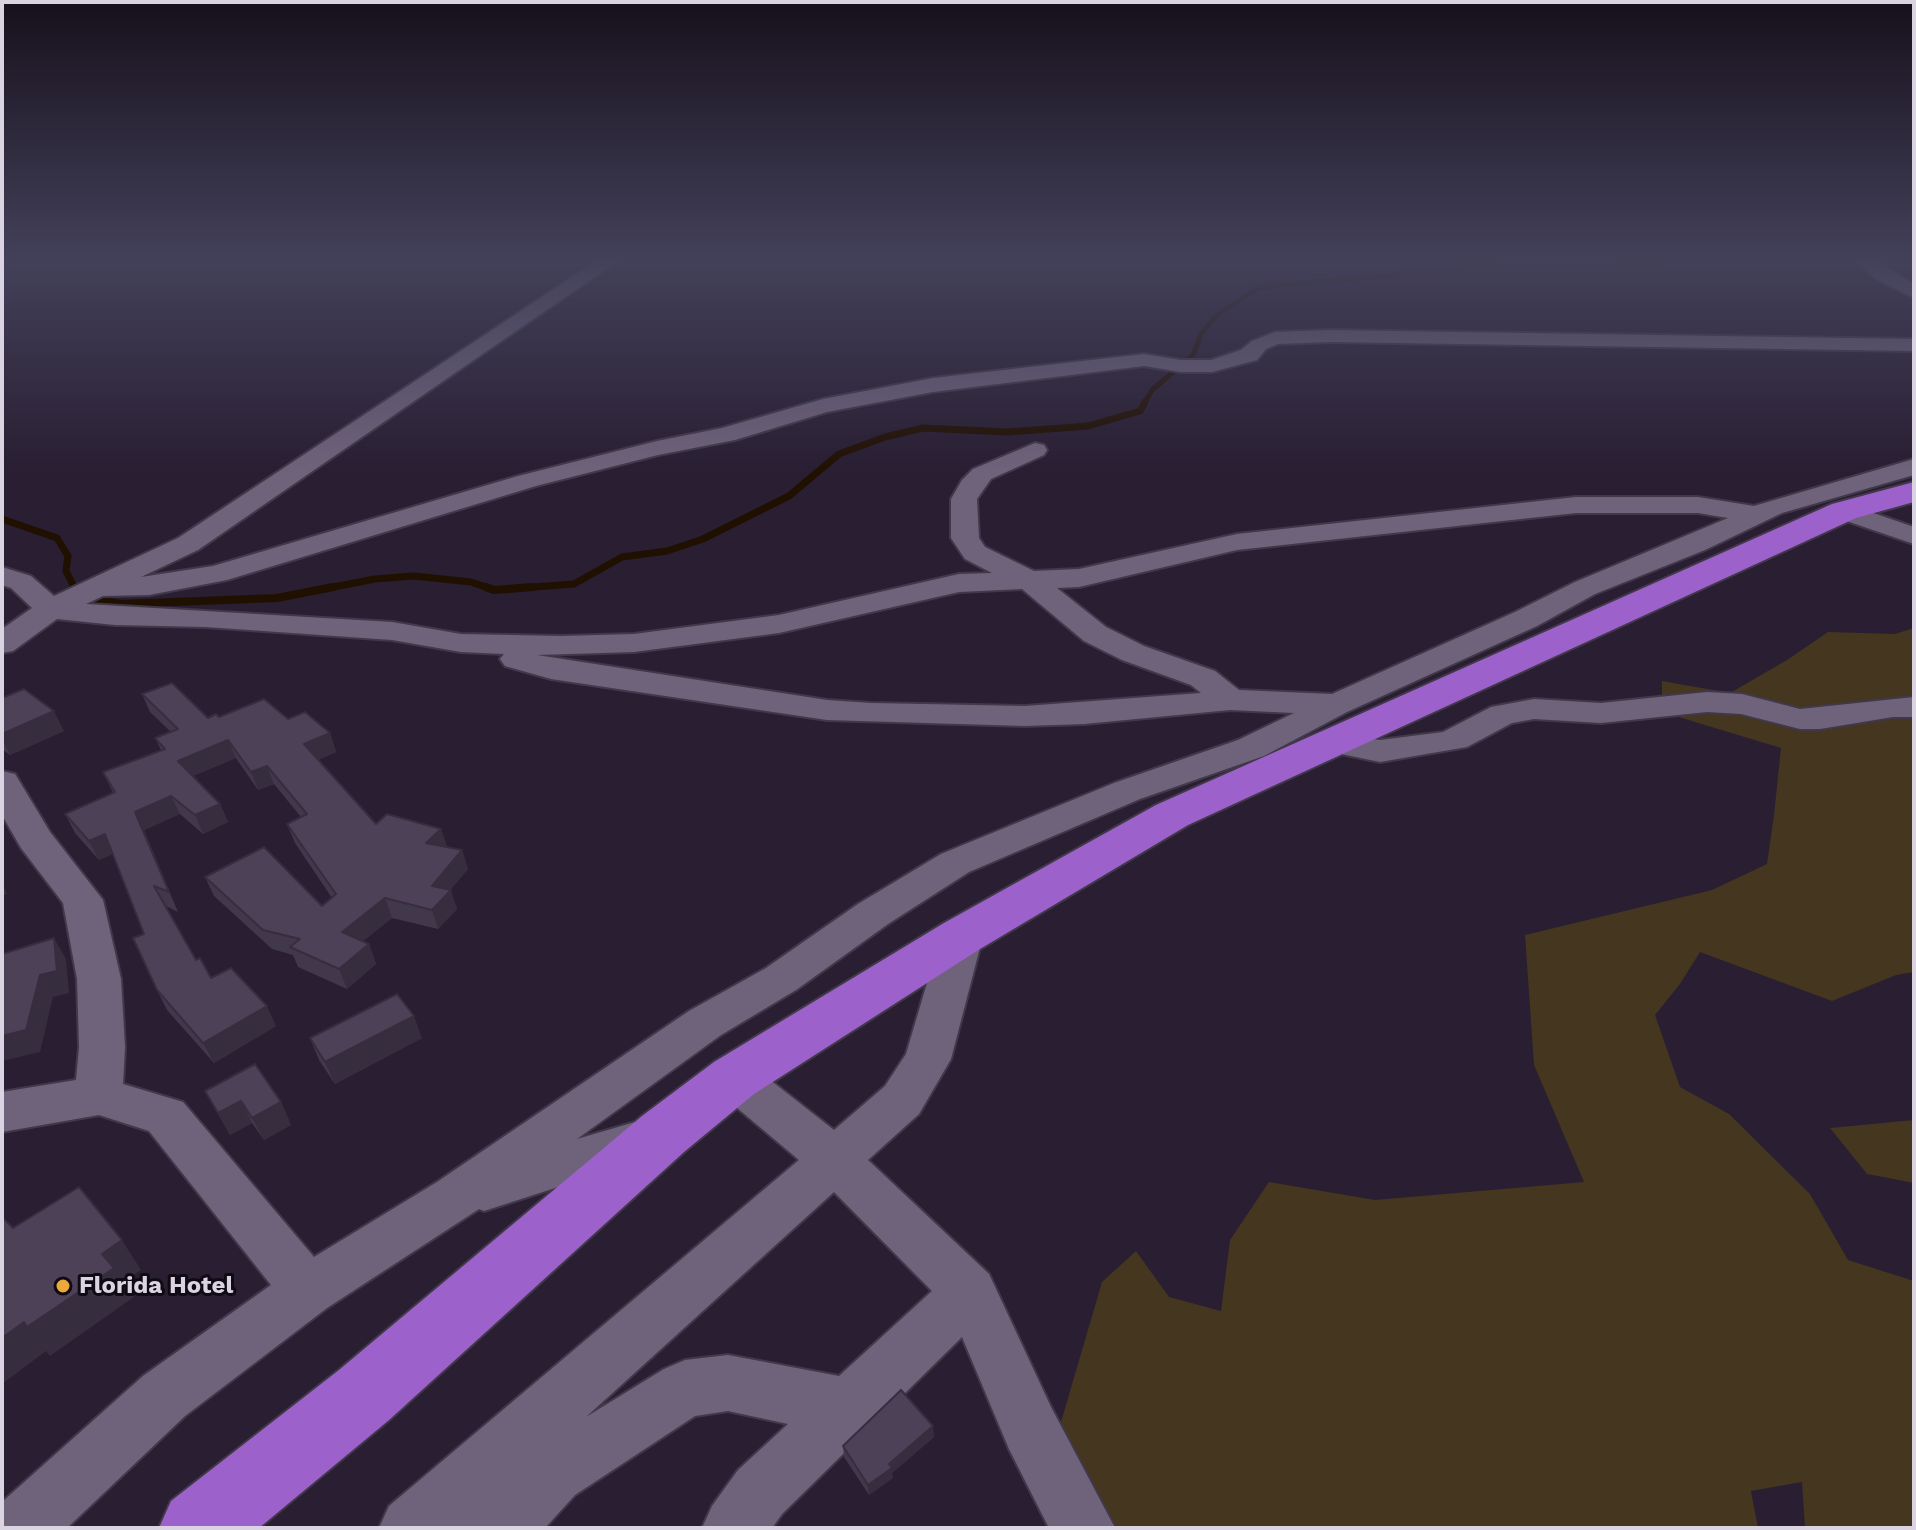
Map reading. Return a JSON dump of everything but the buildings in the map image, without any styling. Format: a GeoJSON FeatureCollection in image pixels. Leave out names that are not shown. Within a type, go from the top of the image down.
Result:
{"type":"FeatureCollection","features":[{"type":"Feature","properties":{"kind":"highway"},"geometry":{"type":"LineString","coordinates":[[198,1528],[364,1395],[663,1134],[734,1078],[962,936],[1336,724],[1844,511],[1914,492]]}},
{"type":"Feature","properties":{"kind":"street"},"geometry":{"type":"LineString","coordinates":[[2,644],[51,609],[103,587],[188,544],[504,331]]}},
{"type":"Feature","properties":{"kind":"street"},"geometry":{"type":"LineString","coordinates":[[103,587],[149,586],[217,574],[527,481],[643,451],[726,435],[846,401],[933,385],[1144,360],[1181,366],[1212,366],[1249,355],[1259,345],[1275,338],[1330,336],[1914,345]]}},
{"type":"Feature","properties":{"kind":"street"},"geometry":{"type":"LineString","coordinates":[[1035,450],[982,474],[971,485],[964,499],[965,538],[975,553],[1029,580],[1095,634],[1133,653],[1203,678],[1230,700]]}},
{"type":"Feature","properties":{"kind":"street"},"geometry":{"type":"LineString","coordinates":[[21,1528],[164,1396],[308,1290],[455,1198],[705,1023],[781,979],[873,914],[955,863],[1127,791],[1251,748],[1336,724],[1585,588],[1695,544],[1756,514],[1914,467]]}},
{"type":"Feature","properties":{"kind":"street"},"geometry":{"type":"LineString","coordinates":[[461,643],[561,646],[634,643],[779,624],[959,583],[1079,578],[1237,542],[1576,505],[1698,505],[1756,514]]}},
{"type":"Feature","properties":{"kind":"street"},"geometry":{"type":"LineString","coordinates":[[1844,511],[1914,536]]}},
{"type":"Feature","properties":{"kind":"street"},"geometry":{"type":"LineString","coordinates":[[8,582],[51,609],[115,616],[206,618],[392,631],[461,643],[551,669],[827,710],[1025,716],[1084,714],[1230,700],[1336,724],[1380,751],[1455,740],[1503,714],[1534,709],[1601,713],[1707,702],[1742,704],[1800,719],[1820,719],[1893,707],[1914,707]]}},
{"type":"Feature","properties":{"kind":"street"},"geometry":{"type":"LineString","coordinates":[[2,782],[35,839],[83,900],[99,979],[102,1047],[99,1096]]}},
{"type":"Feature","properties":{"kind":"street"},"geometry":{"type":"LineString","coordinates":[[432,1510],[836,1161],[902,1100],[928,1059],[962,936]]}},
{"type":"Feature","properties":{"kind":"street"},"geometry":{"type":"LineString","coordinates":[[734,1078],[836,1161],[970,1292],[1030,1428],[1083,1528]]}},
{"type":"Feature","properties":{"kind":"street"},"geometry":{"type":"LineString","coordinates":[[2,1112],[99,1096],[166,1116],[308,1290]]}},
{"type":"Feature","properties":{"kind":"street"},"geometry":{"type":"LineString","coordinates":[[455,1198],[663,1134]]}},
{"type":"Feature","properties":{"kind":"street"},"geometry":{"type":"LineString","coordinates":[[734,1528],[760,1492],[970,1292]]}},
{"type":"Feature","properties":{"kind":"street"},"geometry":{"type":"LineString","coordinates":[[432,1510],[509,1526],[553,1473],[685,1389],[728,1383],[851,1408]]}},
{"type":"Feature","properties":{"kind":"shaded area"},"geometry":{"type":"Polygon","coordinates":[[[1914,628],[1914,972],[1896,975],[1832,1001],[1700,952],[1655,1015],[1680,1087],[1729,1114],[1810,1194],[1848,1260],[1914,1281],[1914,1528],[1805,1528],[1802,1482],[1751,1491],[1758,1528],[1107,1528],[1046,1473],[1102,1282],[1136,1251],[1169,1297],[1221,1311],[1230,1240],[1269,1182],[1375,1200],[1584,1182],[1534,1065],[1525,935],[1712,890],[1767,864],[1781,748],[1662,712],[1662,681],[1730,693],[1828,632],[1895,634],[1914,628]]]}},
{"type":"Feature","properties":{"kind":"shaded area"},"geometry":{"type":"Polygon","coordinates":[[[1914,1120],[1914,1183],[1867,1174],[1830,1128],[1914,1120]]]}},
{"type":"Feature","properties":{"kind":"waterway"},"geometry":{"type":"LineString","coordinates":[[1144,404],[1152,390],[1193,355],[1203,331]]}},
{"type":"Feature","properties":{"kind":"waterway"},"geometry":{"type":"LineString","coordinates":[[507,589],[574,584],[622,557],[667,551],[703,539],[789,496],[839,454],[885,437],[923,428],[1008,432],[1088,426],[1140,411],[1145,402]]}},
{"type":"Feature","properties":{"kind":"waterway"},"geometry":{"type":"LineString","coordinates":[[2,519],[57,538],[68,556],[66,571],[79,597],[122,604],[277,598],[333,587]]}},
{"type":"Feature","properties":{"kind":"waterway"},"geometry":{"type":"LineString","coordinates":[[323,589],[375,579],[414,576],[471,582],[491,589]]}},
{"type":"Feature","properties":{"kind":"waterway"},"geometry":{"type":"LineString","coordinates":[[486,587],[507,589]]}},
{"type":"Feature","properties":{"kind":"waterway"},"geometry":{"type":"LineString","coordinates":[[507,589],[533,587]]}},
{"type":"Feature","properties":{"kind":"place","name":"Florida Hotel"},"geometry":{"type":"Point","coordinates":[63,1286]}}]}
